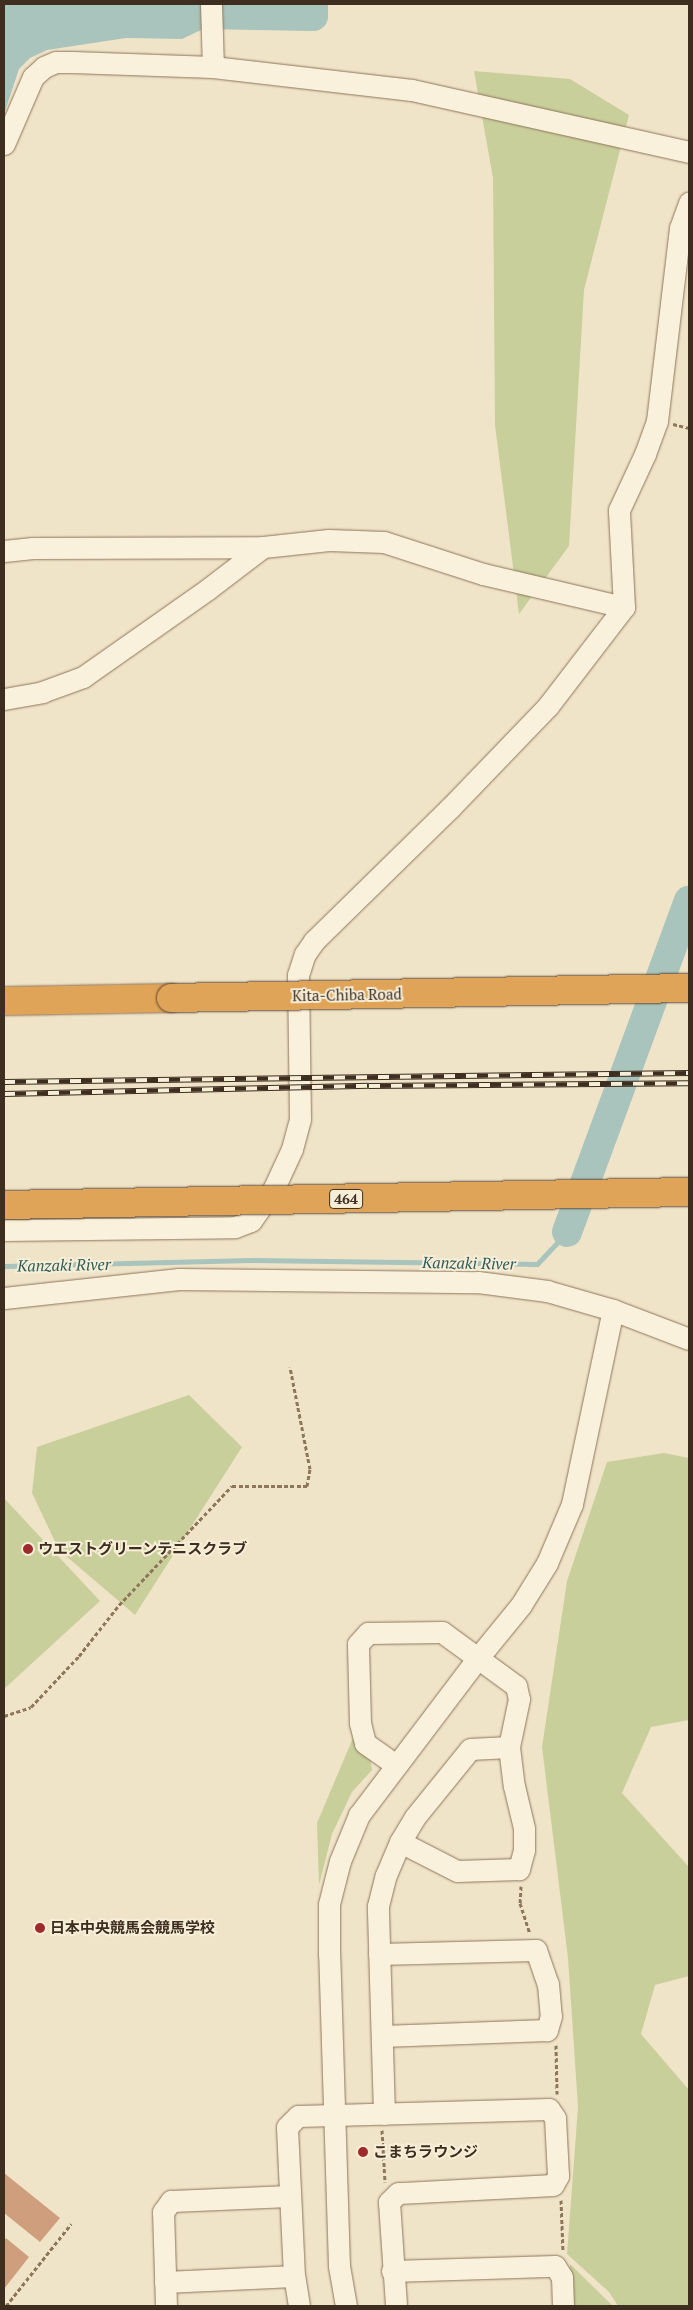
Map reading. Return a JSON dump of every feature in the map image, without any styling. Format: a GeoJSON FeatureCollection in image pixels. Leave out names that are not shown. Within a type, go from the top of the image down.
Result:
{"type":"FeatureCollection","features":[{"type":"Feature","properties":{"kind":"highway","name":"Kita-Chiba Road"},"geometry":{"type":"LineString","coordinates":[[4,1001],[689,988]]}},
{"type":"Feature","properties":{"kind":"highway","name":"464"},"geometry":{"type":"LineString","coordinates":[[4,1205],[689,1192]]}},
{"type":"Feature","properties":{"kind":"street"},"geometry":{"type":"LineString","coordinates":[[212,4],[213,67]]}},
{"type":"Feature","properties":{"kind":"street"},"geometry":{"type":"LineString","coordinates":[[4,144],[33,77],[44,67],[56,62],[72,62],[213,67],[412,90],[689,152]]}},
{"type":"Feature","properties":{"kind":"street"},"geometry":{"type":"LineString","coordinates":[[4,1230],[235,1227],[251,1221],[274,1188],[297,1135],[300,1119],[298,975],[305,954],[314,941],[450,808],[548,706],[624,607],[619,510],[645,454],[657,421],[680,228],[689,202]]}},
{"type":"Feature","properties":{"kind":"street"},"geometry":{"type":"LineString","coordinates":[[4,551],[33,548],[263,547],[330,540],[384,542],[483,574],[624,607]]}},
{"type":"Feature","properties":{"kind":"street"},"geometry":{"type":"LineString","coordinates":[[4,699],[42,692],[83,676],[208,589],[263,547]]}},
{"type":"Feature","properties":{"kind":"street"},"geometry":{"type":"LineString","coordinates":[[4,1298],[179,1279],[478,1282],[547,1291],[613,1310],[689,1339]]}},
{"type":"Feature","properties":{"kind":"street"},"geometry":{"type":"LineString","coordinates":[[346,2306],[339,2266],[329,1904],[340,1861],[359,1815],[477,1659],[522,1606],[547,1563],[572,1504],[613,1310]]}},
{"type":"Feature","properties":{"kind":"street"},"geometry":{"type":"LineString","coordinates":[[396,1765],[366,1742],[360,1723],[358,1644],[368,1633],[442,1632],[516,1686],[519,1699],[509,1747],[514,1786],[524,1828],[524,1850],[519,1869],[457,1871],[400,1842]]}},
{"type":"Feature","properties":{"kind":"street"},"geometry":{"type":"LineString","coordinates":[[384,2114],[378,1906],[386,1875],[400,1842],[415,1817],[470,1749],[509,1747]]}},
{"type":"Feature","properties":{"kind":"street"},"geometry":{"type":"LineString","coordinates":[[379,1954],[536,1950],[548,1984],[552,2016],[547,2030],[382,2036]]}},
{"type":"Feature","properties":{"kind":"street"},"geometry":{"type":"LineString","coordinates":[[299,2306],[294,2276],[287,2127],[298,2116],[549,2109],[555,2118],[558,2176],[553,2185],[398,2193],[389,2202],[392,2271],[396,2306]]}},
{"type":"Feature","properties":{"kind":"street"},"geometry":{"type":"LineString","coordinates":[[166,2306],[163,2212],[171,2201],[290,2196]]}},
{"type":"Feature","properties":{"kind":"street"},"geometry":{"type":"LineString","coordinates":[[392,2271],[555,2266],[562,2277],[563,2306]]}},
{"type":"Feature","properties":{"kind":"street"},"geometry":{"type":"LineString","coordinates":[[165,2282],[294,2276]]}},
{"type":"Feature","properties":{"kind":"path"},"geometry":{"type":"LineString","coordinates":[[4,1716],[31,1707],[79,1656],[119,1605],[232,1486],[307,1486],[310,1469],[290,1367]]}},
{"type":"Feature","properties":{"kind":"path"},"geometry":{"type":"LineString","coordinates":[[519,1869],[522,1876],[520,1902],[536,1950]]}},
{"type":"Feature","properties":{"kind":"path"},"geometry":{"type":"LineString","coordinates":[[547,2030],[556,2037],[557,2100],[549,2109]]}},
{"type":"Feature","properties":{"kind":"path"},"geometry":{"type":"LineString","coordinates":[[384,2114],[382,2121],[386,2190],[389,2202]]}},
{"type":"Feature","properties":{"kind":"path"},"geometry":{"type":"LineString","coordinates":[[553,2185],[561,2196],[563,2257],[555,2266]]}},
{"type":"Feature","properties":{"kind":"path"},"geometry":{"type":"LineString","coordinates":[[6,2306],[71,2224]]}},
{"type":"Feature","properties":{"kind":"green space"},"geometry":{"type":"Polygon","coordinates":[[[474,71],[570,79],[629,115],[584,290],[569,546],[519,614],[495,425],[493,178],[474,71]]]}},
{"type":"Feature","properties":{"kind":"green space"},"geometry":{"type":"Polygon","coordinates":[[[189,1395],[242,1447],[135,1615],[59,1550],[32,1493],[37,1447],[189,1395]]]}},
{"type":"Feature","properties":{"kind":"green space"},"geometry":{"type":"Polygon","coordinates":[[[664,1453],[689,1458],[689,1720],[651,1727],[622,1793],[689,1867],[689,1976],[655,1985],[641,2034],[689,2090],[689,2306],[618,2306],[609,2292],[567,2254],[578,2107],[568,1958],[542,1747],[567,1581],[607,1462],[664,1453]]]}},
{"type":"Feature","properties":{"kind":"green space","name":"ウエストグリーンテニスクラブ"},"geometry":{"type":"Polygon","coordinates":[[[4,1498],[100,1601],[4,1689],[4,1498]]]}},
{"type":"Feature","properties":{"kind":"green space"},"geometry":{"type":"Polygon","coordinates":[[[353,1738],[370,1757],[372,1770],[352,1792],[332,1834],[319,1885],[317,1823],[353,1738]]]}},
{"type":"Feature","properties":{"kind":"green space"},"geometry":{"type":"Polygon","coordinates":[[[570,2264],[613,2306],[571,2306],[570,2264]]]}},
{"type":"Feature","properties":{"kind":"water"},"geometry":{"type":"Polygon","coordinates":[[[4,4],[201,4],[201,30],[182,39],[126,38],[47,50],[30,58],[19,69],[4,114],[4,4]]]}},
{"type":"Feature","properties":{"kind":"building"},"geometry":{"type":"Polygon","coordinates":[[[4,2173],[60,2218],[40,2242],[4,2213],[4,2173]]]}},
{"type":"Feature","properties":{"kind":"building"},"geometry":{"type":"Polygon","coordinates":[[[6,2238],[29,2257],[4,2289],[4,2241],[6,2238]]]}},
{"type":"Feature","properties":{"kind":"waterway"},"geometry":{"type":"LineString","coordinates":[[201,14],[313,16],[313,4]]}},
{"type":"Feature","properties":{"kind":"waterway","name":"Kanzaki River"},"geometry":{"type":"LineString","coordinates":[[567,1232],[689,901]]}},
{"type":"Feature","properties":{"kind":"waterway","name":"Kanzaki River"},"geometry":{"type":"LineString","coordinates":[[4,1266],[252,1260],[537,1264],[567,1232]]}},
{"type":"Feature","properties":{"kind":"railway"},"geometry":{"type":"LineString","coordinates":[[4,1082],[689,1073]]}},
{"type":"Feature","properties":{"kind":"railway"},"geometry":{"type":"LineString","coordinates":[[4,1094],[369,1086],[689,1083]]}},
{"type":"Feature","properties":{"kind":"place","name":"ウエストグリーンテニスクラブ"},"geometry":{"type":"Point","coordinates":[28,1549]}},
{"type":"Feature","properties":{"kind":"place","name":"日本中央競馬会競馬学校"},"geometry":{"type":"Point","coordinates":[40,1928]}},
{"type":"Feature","properties":{"kind":"place","name":"こまちラウンジ"},"geometry":{"type":"Point","coordinates":[363,2152]}}]}
